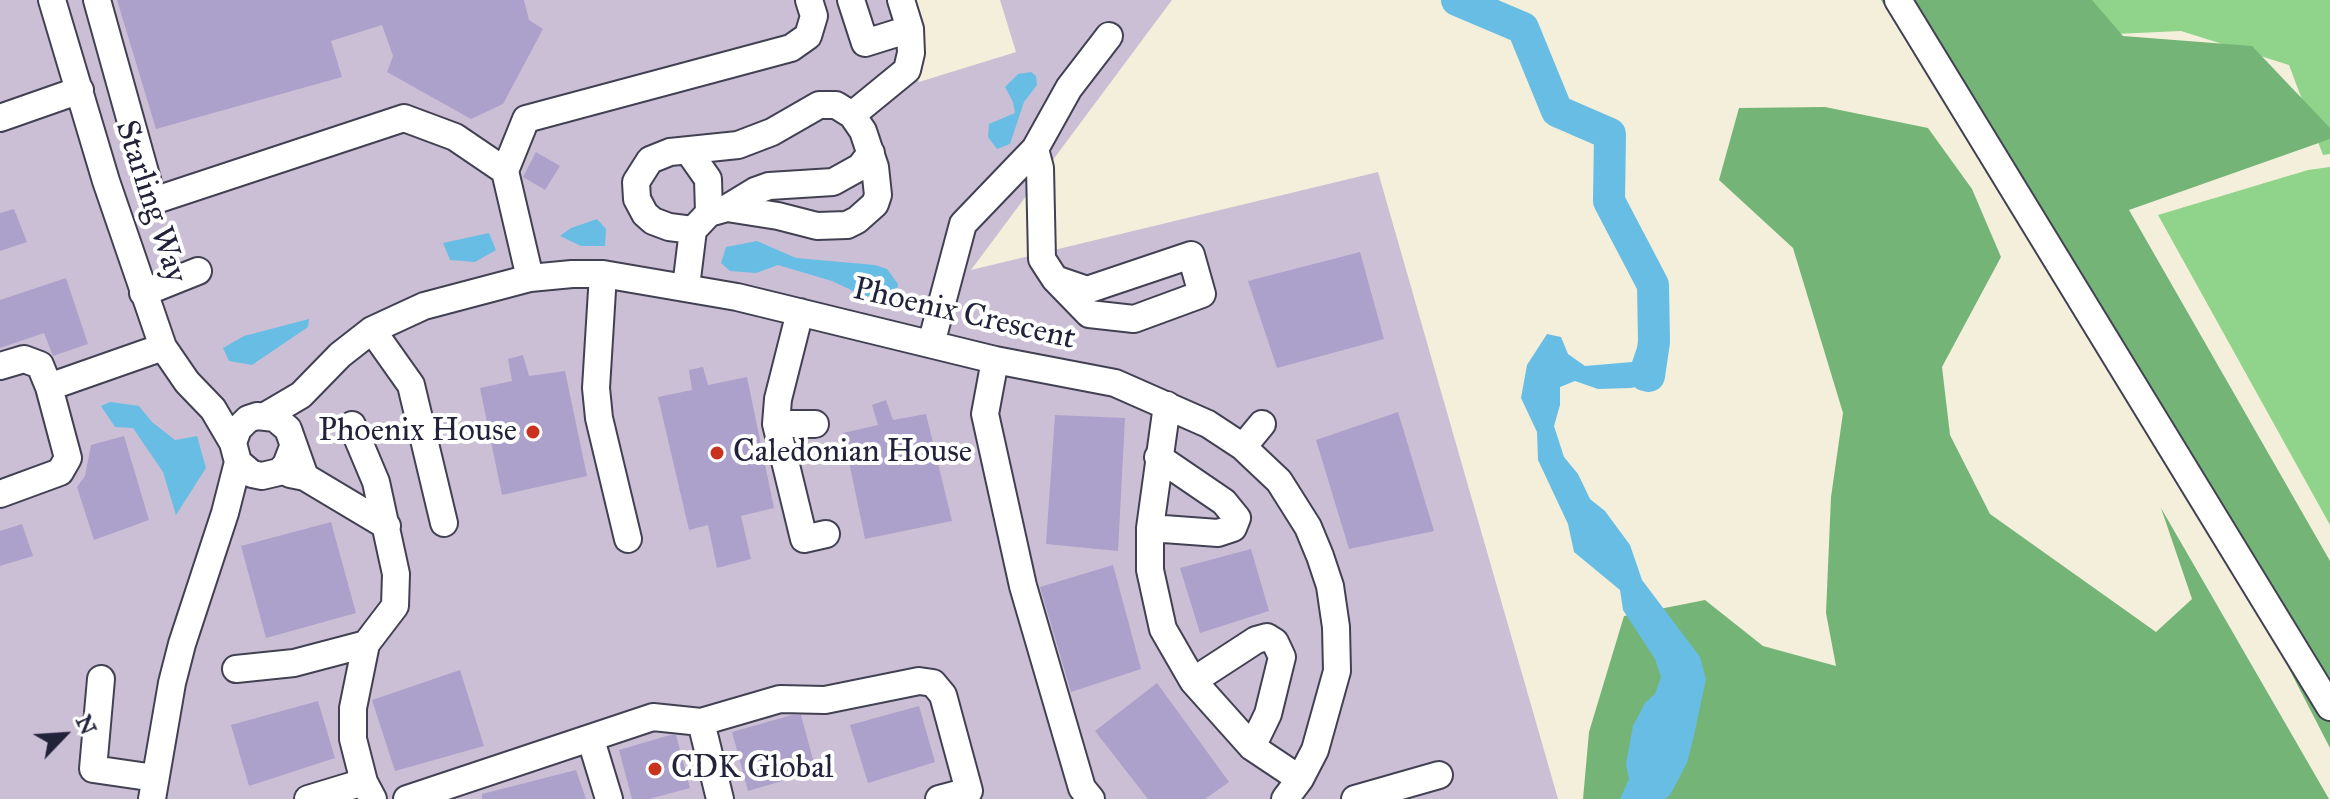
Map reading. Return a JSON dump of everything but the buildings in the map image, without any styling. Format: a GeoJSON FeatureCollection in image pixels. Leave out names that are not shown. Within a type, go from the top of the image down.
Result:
{"type":"FeatureCollection","features":[{"type":"Feature","properties":{"kind":"street","name":"Starling Way"},"geometry":{"type":"LineString","coordinates":[[52,0],[106,181],[163,347],[187,382],[213,409],[235,453]]}},
{"type":"Feature","properties":{"kind":"street"},"geometry":{"type":"LineString","coordinates":[[97,0],[153,201],[404,118],[455,137],[505,171]]}},
{"type":"Feature","properties":{"kind":"street"},"geometry":{"type":"LineString","coordinates":[[530,278],[505,171],[526,119],[791,48],[808,36],[814,16],[809,0]]}},
{"type":"Feature","properties":{"kind":"street"},"geometry":{"type":"LineString","coordinates":[[851,0],[865,43],[910,29]]}},
{"type":"Feature","properties":{"kind":"street"},"geometry":{"type":"LineString","coordinates":[[852,115],[907,70],[911,53],[910,29],[901,0]]}},
{"type":"Feature","properties":{"kind":"street"},"geometry":{"type":"LineString","coordinates":[[1898,0],[2330,707]]}},
{"type":"Feature","properties":{"kind":"street"},"geometry":{"type":"LineString","coordinates":[[931,344],[963,224],[1035,149],[1069,88],[1109,36]]}},
{"type":"Feature","properties":{"kind":"street"},"geometry":{"type":"LineString","coordinates":[[0,118],[80,90]]}},
{"type":"Feature","properties":{"kind":"street"},"geometry":{"type":"LineString","coordinates":[[710,217],[817,226],[847,225],[867,214],[875,204],[878,181],[871,153],[863,131],[852,115],[836,105],[819,105],[772,132],[738,145],[670,152],[650,160],[636,182],[637,199],[653,221],[669,227],[710,217],[769,186],[833,182],[844,178],[860,167],[871,153]]}},
{"type":"Feature","properties":{"kind":"street"},"geometry":{"type":"LineString","coordinates":[[1035,149],[1040,168],[1042,259],[1055,279],[1089,314],[1134,319],[1202,294],[1191,255],[1087,290],[1055,279]]}},
{"type":"Feature","properties":{"kind":"street"},"geometry":{"type":"LineString","coordinates":[[686,287],[710,217],[708,179],[689,152]]}},
{"type":"Feature","properties":{"kind":"street"},"geometry":{"type":"LineString","coordinates":[[143,293],[198,271]]}},
{"type":"Feature","properties":{"kind":"street","name":"Phoenix Crescent"},"geometry":{"type":"LineString","coordinates":[[274,427],[340,355],[372,330],[424,306],[530,278],[572,274],[603,274],[686,287],[995,360],[1115,383],[1208,424],[1243,447],[1279,481],[1308,527],[1330,586],[1336,627],[1337,671],[1315,750],[1292,789]]}},
{"type":"Feature","properties":{"kind":"street"},"geometry":{"type":"LineString","coordinates":[[603,274],[596,388],[599,418],[628,539]]}},
{"type":"Feature","properties":{"kind":"street"},"geometry":{"type":"LineString","coordinates":[[800,312],[778,399],[776,424],[804,539],[826,534]]}},
{"type":"Feature","properties":{"kind":"street"},"geometry":{"type":"LineString","coordinates":[[372,330],[411,385],[444,523]]}},
{"type":"Feature","properties":{"kind":"street"},"geometry":{"type":"LineString","coordinates":[[49,387],[163,347]]}},
{"type":"Feature","properties":{"kind":"street"},"geometry":{"type":"LineString","coordinates":[[0,366],[24,359],[40,365],[68,458],[60,472],[0,494]]}},
{"type":"Feature","properties":{"kind":"street"},"geometry":{"type":"LineString","coordinates":[[995,360],[985,414],[1023,586],[1082,788],[1091,799]]}},
{"type":"Feature","properties":{"kind":"street"},"geometry":{"type":"LineString","coordinates":[[1167,405],[1150,528],[1150,570],[1163,629],[1193,681],[1292,789]]}},
{"type":"Feature","properties":{"kind":"street"},"geometry":{"type":"LineString","coordinates":[[213,409],[274,427],[305,477]]}},
{"type":"Feature","properties":{"kind":"street"},"geometry":{"type":"LineString","coordinates":[[776,424],[815,424]]}},
{"type":"Feature","properties":{"kind":"street"},"geometry":{"type":"LineString","coordinates":[[1243,447],[1262,424]]}},
{"type":"Feature","properties":{"kind":"street"},"geometry":{"type":"LineString","coordinates":[[308,799],[369,790],[353,739],[353,708],[366,644],[395,606],[396,574],[387,526],[376,482],[352,425]]}},
{"type":"Feature","properties":{"kind":"street"},"geometry":{"type":"LineString","coordinates":[[101,679],[93,769],[154,789],[172,683],[225,513],[238,429],[274,427]]}},
{"type":"Feature","properties":{"kind":"street"},"geometry":{"type":"LineString","coordinates":[[225,513],[291,456],[274,427]]}},
{"type":"Feature","properties":{"kind":"street"},"geometry":{"type":"LineString","coordinates":[[235,453],[252,474],[305,477],[387,526]]}},
{"type":"Feature","properties":{"kind":"street"},"geometry":{"type":"LineString","coordinates":[[1150,528],[1218,533],[1233,528],[1237,518],[1224,502],[1158,457]]}},
{"type":"Feature","properties":{"kind":"street"},"geometry":{"type":"LineString","coordinates":[[1193,681],[1256,640],[1267,637],[1275,642],[1282,657],[1268,714],[1252,747]]}},
{"type":"Feature","properties":{"kind":"street"},"geometry":{"type":"LineString","coordinates":[[236,669],[294,663],[366,644]]}},
{"type":"Feature","properties":{"kind":"street"},"geometry":{"type":"LineString","coordinates":[[407,799],[653,717],[701,722],[780,699],[825,700],[919,681],[933,683],[943,695],[969,791],[939,799]]}},
{"type":"Feature","properties":{"kind":"street"},"geometry":{"type":"LineString","coordinates":[[701,722],[720,799]]}},
{"type":"Feature","properties":{"kind":"street"},"geometry":{"type":"LineString","coordinates":[[591,740],[609,799]]}},
{"type":"Feature","properties":{"kind":"street"},"geometry":{"type":"LineString","coordinates":[[1355,799],[1439,775]]}},
{"type":"Feature","properties":{"kind":"shaded area"},"geometry":{"type":"Polygon","coordinates":[[[0,0],[895,0],[919,82],[1016,52],[1000,0],[1172,0],[971,270],[1378,172],[1558,799],[0,799],[0,0]]]}},
{"type":"Feature","properties":{"kind":"green space"},"geometry":{"type":"Polygon","coordinates":[[[1881,0],[2092,0],[2123,36],[2252,46],[2330,128],[2330,139],[2129,210],[2330,561],[2330,748],[2284,659],[1881,0]]]}},
{"type":"Feature","properties":{"kind":"green space"},"geometry":{"type":"Polygon","coordinates":[[[2072,0],[2330,0],[2330,154],[2323,155],[2289,65],[2181,31],[2093,35],[2072,0]]]}},
{"type":"Feature","properties":{"kind":"green space"},"geometry":{"type":"Polygon","coordinates":[[[1825,107],[1928,128],[1972,189],[2001,257],[1942,367],[1950,435],[1990,514],[2156,632],[2192,599],[2161,508],[2329,799],[1583,799],[1589,732],[1624,616],[1705,600],[1763,646],[1836,666],[1826,613],[1831,497],[1843,413],[1793,248],[1719,180],[1739,108],[1825,107]]]}},
{"type":"Feature","properties":{"kind":"green space"},"geometry":{"type":"Polygon","coordinates":[[[2330,167],[2330,525],[2158,215],[2308,170],[2330,167]]]}},
{"type":"Feature","properties":{"kind":"water"},"geometry":{"type":"Polygon","coordinates":[[[1031,72],[1036,76],[1037,85],[1024,102],[1010,144],[997,149],[988,137],[989,124],[1015,113],[1005,87],[1018,74],[1031,72]]]}},
{"type":"Feature","properties":{"kind":"water"},"geometry":{"type":"Polygon","coordinates":[[[597,219],[606,229],[605,246],[581,246],[560,236],[571,228],[597,219]]]}},
{"type":"Feature","properties":{"kind":"water"},"geometry":{"type":"Polygon","coordinates":[[[489,233],[496,250],[475,262],[450,260],[443,243],[489,233]]]}},
{"type":"Feature","properties":{"kind":"water"},"geometry":{"type":"Polygon","coordinates":[[[757,241],[796,258],[875,265],[887,269],[898,284],[896,298],[864,296],[832,281],[778,265],[756,273],[730,271],[721,263],[726,247],[757,241]]]}},
{"type":"Feature","properties":{"kind":"water"},"geometry":{"type":"Polygon","coordinates":[[[309,319],[308,327],[252,365],[229,361],[223,348],[244,336],[309,319]]]}},
{"type":"Feature","properties":{"kind":"water"},"geometry":{"type":"Polygon","coordinates":[[[1547,334],[1561,337],[1568,354],[1585,366],[1632,362],[1638,345],[1660,336],[1665,347],[1663,381],[1631,388],[1598,389],[1575,381],[1560,387],[1560,405],[1554,426],[1564,457],[1578,474],[1590,499],[1605,511],[1630,545],[1642,580],[1700,657],[1706,679],[1694,735],[1687,763],[1665,799],[1620,799],[1629,779],[1626,764],[1633,726],[1645,703],[1655,694],[1661,677],[1655,659],[1623,610],[1620,590],[1574,552],[1568,524],[1538,460],[1537,432],[1521,398],[1527,365],[1547,334]]]}},
{"type":"Feature","properties":{"kind":"water"},"geometry":{"type":"Polygon","coordinates":[[[110,402],[139,406],[152,422],[175,440],[197,436],[206,468],[176,515],[163,472],[133,428],[115,427],[101,406],[110,402]]]}},
{"type":"Feature","properties":{"kind":"waterway"},"geometry":{"type":"LineString","coordinates":[[1457,0],[1523,28],[1557,111],[1610,134],[1609,201],[1653,285],[1654,342],[1649,376],[1645,375]]}},
{"type":"Feature","properties":{"kind":"place","name":"Phoenix House"},"geometry":{"type":"Point","coordinates":[533,432]}},
{"type":"Feature","properties":{"kind":"place","name":"Caledonian House"},"geometry":{"type":"Point","coordinates":[717,453]}},
{"type":"Feature","properties":{"kind":"place","name":"CDK Global"},"geometry":{"type":"Point","coordinates":[655,769]}}]}
